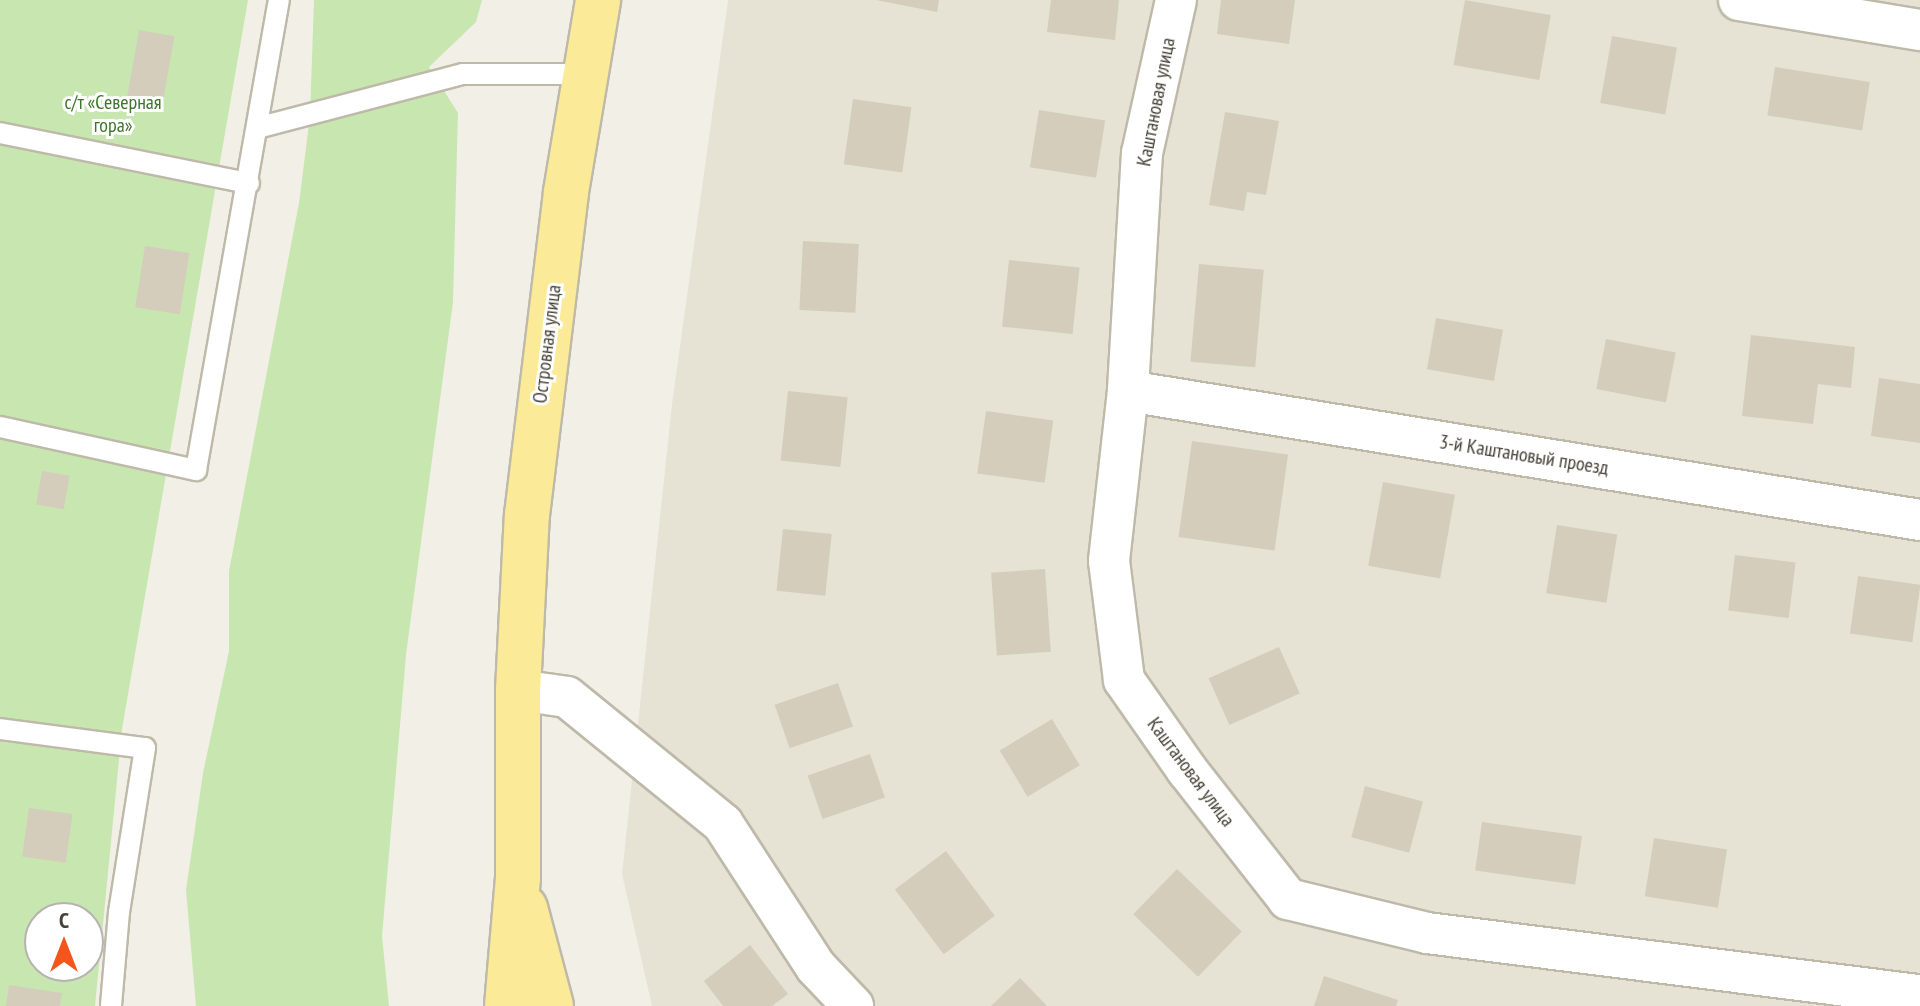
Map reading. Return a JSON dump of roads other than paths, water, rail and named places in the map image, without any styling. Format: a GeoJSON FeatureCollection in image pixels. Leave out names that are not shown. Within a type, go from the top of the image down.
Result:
{"type":"FeatureCollection","features":[{"type":"Feature","properties":{"kind":"main road","name":"Островная улица"},"geometry":{"type":"LineString","coordinates":[[507,1006],[518,878],[518,690],[531,485],[566,192],[598,0]]}},
{"type":"Feature","properties":{"kind":"main road","name":"Островная улица"},"geometry":{"type":"LineString","coordinates":[[518,878],[551,1006]]}},
{"type":"Feature","properties":{"kind":"street","name":"Каштановая улица"},"geometry":{"type":"LineString","coordinates":[[1176,0],[1142,153],[1128,391],[1109,561],[1124,680],[1187,770],[1288,899],[1427,933],[1920,995]]}},
{"type":"Feature","properties":{"kind":"street"},"geometry":{"type":"LineString","coordinates":[[1739,0],[1920,30]]}},
{"type":"Feature","properties":{"kind":"street","name":"3-й Каштановый проезд"},"geometry":{"type":"LineString","coordinates":[[1128,391],[1920,520]]}},
{"type":"Feature","properties":{"kind":"street"},"geometry":{"type":"LineString","coordinates":[[518,690],[567,697],[723,824],[816,967],[853,1006]]}},
{"type":"Feature","properties":{"kind":"lane"},"geometry":{"type":"LineString","coordinates":[[0,427],[196,470],[279,0]]}},
{"type":"Feature","properties":{"kind":"lane"},"geometry":{"type":"LineString","coordinates":[[257,128],[463,74],[586,74]]}},
{"type":"Feature","properties":{"kind":"lane"},"geometry":{"type":"LineString","coordinates":[[0,133],[249,183]]}},
{"type":"Feature","properties":{"kind":"lane"},"geometry":{"type":"LineString","coordinates":[[0,729],[145,748],[119,912],[111,1006]]}},
{"type":"Feature","properties":{"kind":"park label","name":"с/т «Северная гора»"},"geometry":{"type":"Point","coordinates":[113,114]}}]}
